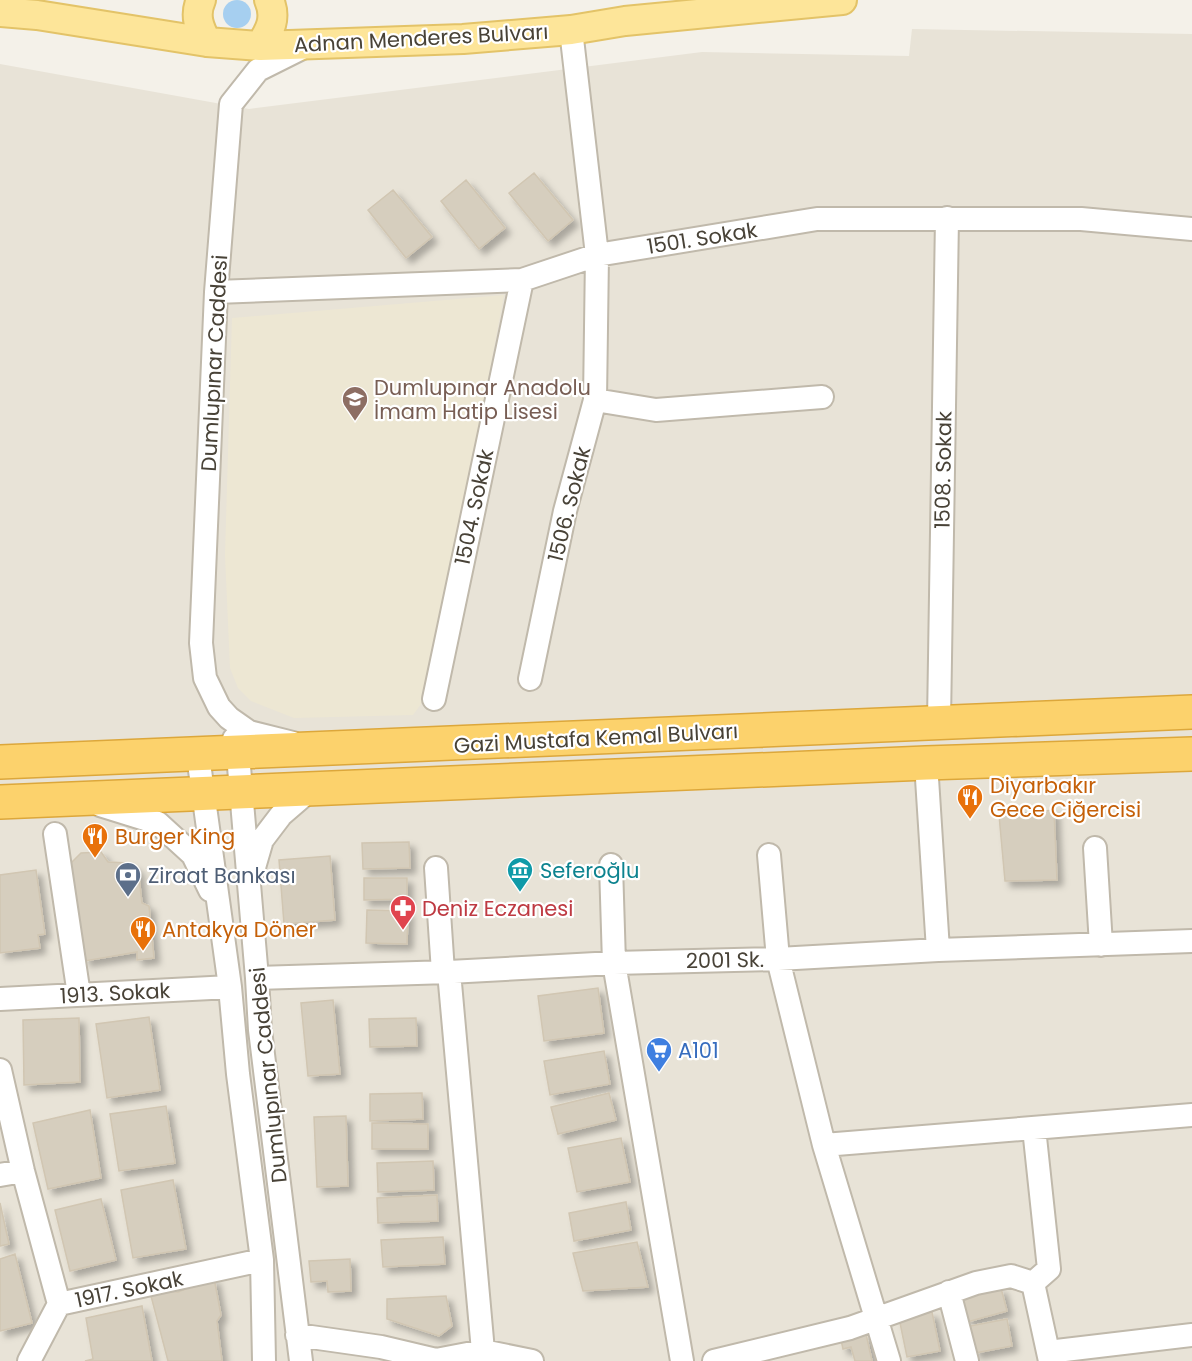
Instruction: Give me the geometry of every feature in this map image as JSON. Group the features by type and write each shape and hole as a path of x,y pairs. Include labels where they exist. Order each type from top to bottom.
{"highway":[{"name":"Gazi Mustafa Kemal Bulvarı","path":"0,762 238,755 939,721 1192,712"},
{"name":"Gazi Mustafa Kemal Bulvarı","path":"0,802 1192,754"}],"main road":[{"path":"201,0 197,18 200,30 207,42"},
{"path":"260,46 270,32 273,20 273,8 269,0"},
{"name":"Adnan Menderes Bulvarı","path":"0,12 37,15 207,42 260,46 463,39 572,30 626,21 842,0"}],"street":[{"name":"1506. Sokak","path":"530,680 565,511 595,400 597,255 572,30"},
{"name":"Dumlupınar Caddesi","path":"311,44 258,70 231,104 216,291 201,643 205,678 219,706 230,718 249,732 326,751"},
{"name":"1508. Sokak","path":"939,721 947,218"},
{"name":"1501. Sokak","path":"216,291 522,280 597,255 817,219 1081,219 1192,229"},
{"name":"1504. Sokak","path":"434,699 522,280"},
{"path":"595,400 656,410 822,397"},
{"name":"Dumlupınar Caddesi","path":"230,718 238,755 260,1030 300,1361"},
{"name":"Dumlupınar Caddesi","path":"198,756 230,987 238,1074 262,1260 264,1361"},
{"path":"926,764 938,950"},
{"path":"249,884 262,840 281,815 310,790"},
{"path":"79,798 158,823 193,855 218,907"},
{"path":"55,834 79,995"},
{"path":"1095,848 1101,945"},
{"path":"769,855 778,959 824,1144 889,1361"},
{"path":"611,865 614,963 682,1361"},
{"path":"436,868 483,1351"},
{"name":"2001 Sk.","path":"257,978 1192,941"},
{"name":"1913. Sokak","path":"0,999 230,987"},
{"path":"0,1070 23,1172 59,1304"},
{"path":"824,1144 1192,1115"},
{"path":"1033,1283 1049,1269 1034,1128"},
{"path":"0,1175 23,1172"},
{"name":"1917. Sokak","path":"29,1361 59,1304 262,1260"},
{"path":"714,1361 752,1357 850,1328 976,1283 1011,1276 1033,1283"},
{"path":"1033,1283 1049,1356 1192,1335"},
{"path":"949,1292 967,1361"},
{"path":"297,1335 381,1347 436,1360 483,1351 532,1361"}],"shaded area":[{"path":"912,29 1192,34 1192,1361 0,1361 0,64 249,109 702,52 909,56"},
{"name":"Dumlupınar Anadolu İmam Hatip Lisesi","path":"504,295 429,693 413,715 294,718 251,701 238,688 230,668 225,555 232,318"}],"water":[{"path":"237,0 247,4 251,14 247,24 237,28 227,24 223,14 227,4"}],"building":[{"path":"534,173 573,220 548,241 509,193"},
{"path":"466,180 505,228 479,249 441,201"},
{"path":"393,190 432,237 406,258 368,210"},
{"path":"1054,810 1057,880 1005,881 999,815"},
{"path":"409,842 410,868 363,869 362,843"},
{"path":"101,852 108,862 128,863 138,869 142,903 149,906 154,958 137,960 137,952 85,961 71,863 81,853"},
{"path":"330,856 335,920 284,924 279,860"},
{"path":"36,870 45,934 38,935 40,948 0,953 0,875"},
{"path":"364,878 407,878 407,899 364,900"},
{"path":"367,910 408,911 407,944 366,943"},
{"path":"598,988 604,1033 544,1041 538,996"},
{"path":"333,1000 340,1074 308,1076 301,1003"},
{"path":"149,1017 160,1090 107,1098 96,1024"},
{"path":"79,1018 80,1082 24,1085 23,1020"},
{"path":"416,1018 417,1046 370,1047 369,1019"},
{"path":"604,1051 610,1084 550,1095 544,1061"},
{"path":"422,1093 423,1119 370,1121 370,1094"},
{"path":"609,1093 616,1120 558,1134 551,1107"},
{"path":"166,1106 175,1163 119,1171 110,1114"},
{"path":"90,1110 101,1178 48,1189 33,1123"},
{"path":"346,1116 348,1186 317,1187 314,1117"},
{"path":"372,1123 428,1124 428,1149 372,1149"},
{"path":"621,1138 630,1182 577,1192 568,1148"},
{"path":"433,1161 434,1190 378,1192 377,1163"},
{"path":"173,1180 186,1249 133,1258 121,1190"},
{"path":"437,1195 438,1221 378,1223 377,1198"},
{"path":"101,1199 116,1260 70,1271 55,1210"},
{"path":"626,1202 631,1230 574,1241 569,1213"},
{"path":"0,1203 9,1244 0,1246"},
{"path":"443,1237 445,1264 383,1267 381,1240"},
{"path":"637,1242 648,1287 583,1291 573,1253"},
{"path":"15,1254 32,1323 0,1331 0,1259"},
{"path":"350,1259 351,1291 328,1292 327,1281 311,1282 309,1261"},
{"path":"214,1278 221,1315 217,1321 222,1361 168,1361 151,1296 166,1291 178,1292"},
{"path":"1001,1288 1007,1311 967,1322 961,1298"},
{"path":"446,1296 452,1326 439,1336 387,1319 387,1299"},
{"path":"142,1306 152,1361 85,1361 93,1359 86,1318"},
{"path":"932,1312 940,1351 907,1357 899,1318"},
{"path":"1007,1319 1012,1346 975,1353 970,1326"},
{"path":"866,1334 872,1361 855,1361 851,1347 843,1349 841,1340"}],"place":[{"name":"Dumlupınar Anadolu İmam Hatip Lisesi","path":"355,422"},
{"name":"Diyarbakır Gece Ciğercisi","path":"970,820"},
{"name":"Burger King","path":"95,859"},
{"name":"Seferoğlu","path":"520,893"},
{"name":"Ziraat Bankası","path":"128,898"},
{"name":"Deniz Eczanesi","path":"403,931"},
{"name":"Antakya Döner","path":"143,952"},
{"name":"A101","path":"659,1073"}]}
